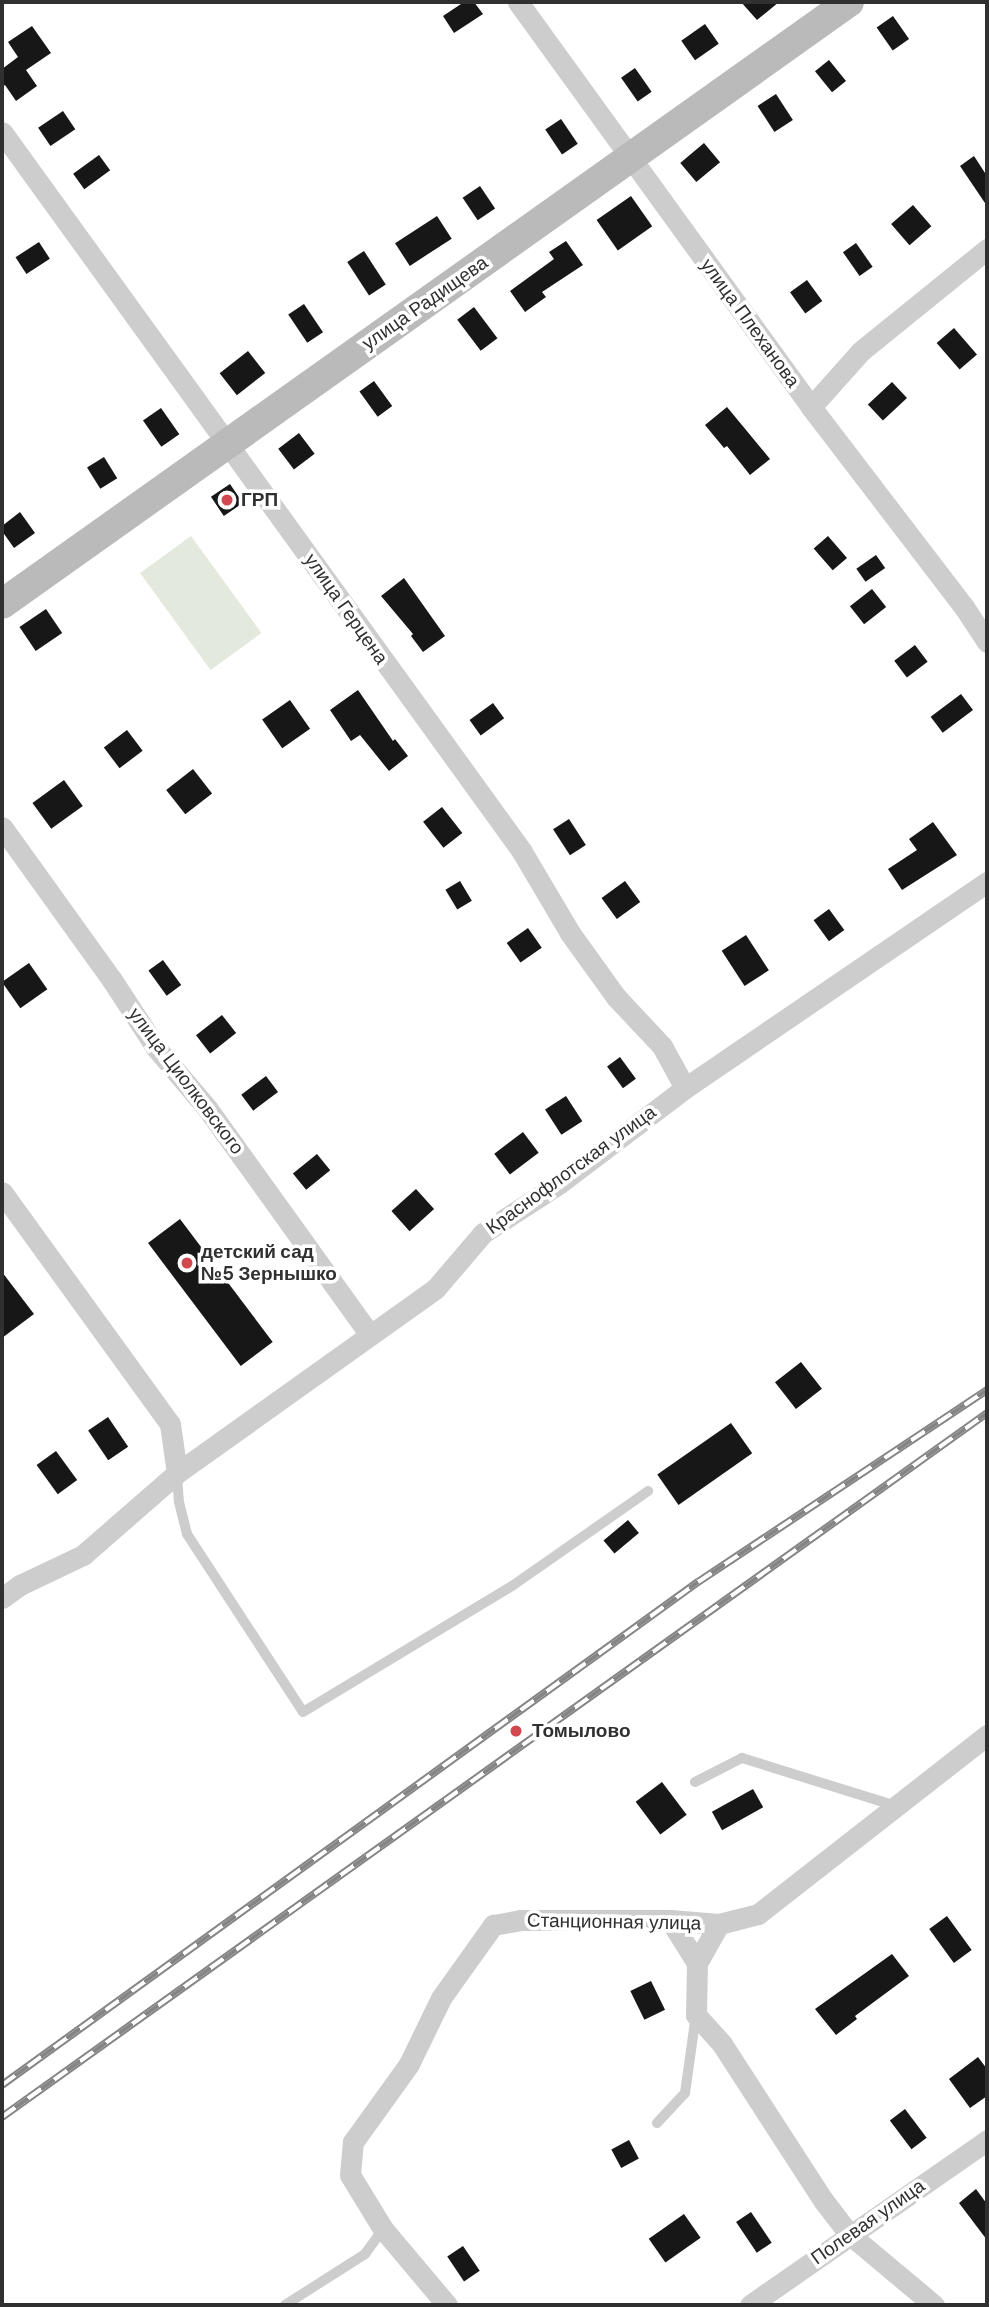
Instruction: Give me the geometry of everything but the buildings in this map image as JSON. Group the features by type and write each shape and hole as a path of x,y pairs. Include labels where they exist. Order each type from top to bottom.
{"street":[{"name":"улица Плеханова","path":"518,2 811,407 964,607 987,642"},
{"name":"улица Радищева","path":"2,604 849,2"},
{"name":"улица Герцена","path":"2,132 521,850 570,933 616,997 662,1046 685,1088"},
{"path":"811,407 861,351 987,249"},
{"name":"улица Циолковского","path":"2,827 158,1049 207,1108 370,1335"},
{"name":"Краснофлотская улица","path":"2,1598 20,1585 83,1555 177,1473 436,1289 483,1233 560,1183 685,1088 987,882"},
{"path":"2,1192 170,1424 177,1473"},
{"name":"Станционная улица","path":"383,2229 350,2175 353,2142 409,2064 442,1998 493,1925 521,1920 670,1920 719,1924 758,1913 987,1735"},
{"path":"670,1920 697,1964"},
{"path":"719,1924 697,1964 696,2015 722,2044 823,2200 849,2234 934,2305"},
{"name":"Полевая улица","path":"750,2305 987,2140"},
{"path":"383,2229 447,2305"}],"lane":[{"path":"177,1473 179,1502 187,1534 303,1712 512,1586 648,1491"},
{"path":"695,1782 742,1758 896,1807"},
{"path":"656,2123 685,2093 696,2015"},
{"path":"285,2305 365,2254 383,2229"}],"shaded area":[{"path":"191,536 262,633 211,670 140,573"}],"railway":[{"path":"2,2085 698,1582 987,1390"},
{"path":"2,2117 987,1413"}],"place":[{"name":"ГРП","path":"227,500"},
{"name":"детский сад №5 Зернышко","path":"187,1263"},
{"name":"Томылово","path":"516,1731"}]}
